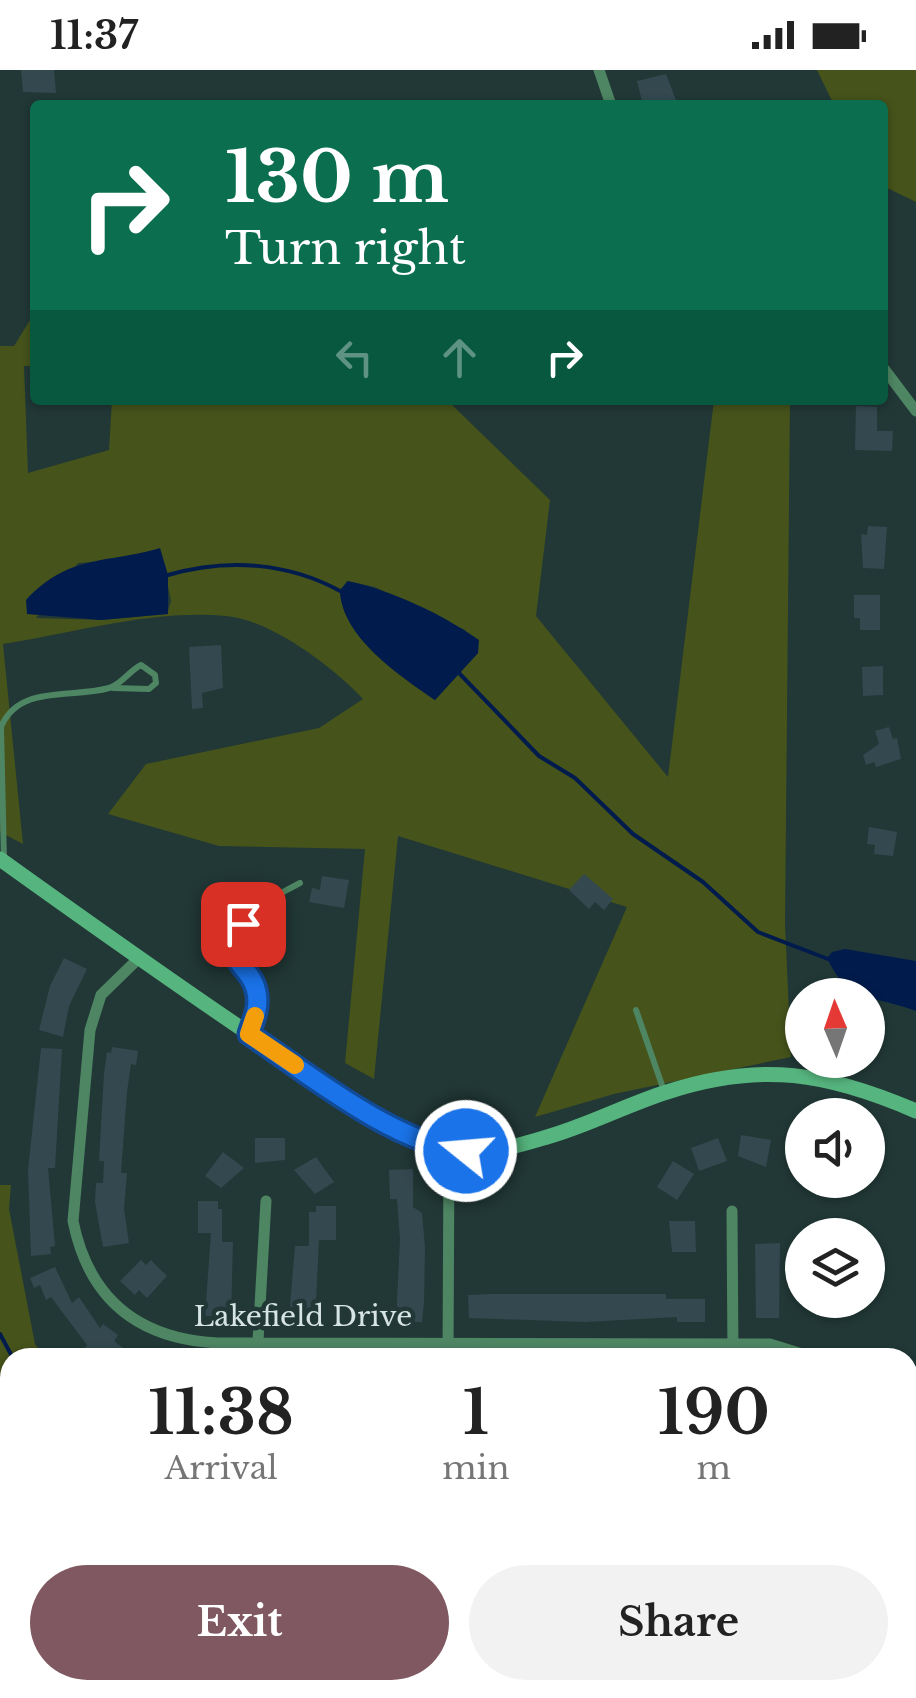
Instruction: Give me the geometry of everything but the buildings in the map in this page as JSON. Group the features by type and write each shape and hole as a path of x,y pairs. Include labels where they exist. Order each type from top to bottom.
{"main road":[{"path":"2,861 138,959 363,1111 449,1150 506,1150 581,1127 664,1092 712,1078 783,1072 858,1086 916,1111"}],"street":[{"path":"599,70 609,100"},
{"path":"888,374 916,411"},
{"name":"Lakefield Drive","path":"138,959 100,996 90,1030 73,1221 79,1250 96,1282 120,1310 158,1334 185,1342 733,1343 783,1348"},
{"path":"448,1348 449,1150"},
{"path":"258,1348 266,1201"},
{"path":"732,1211 733,1348"}],"lane":[{"path":"2,861 1,726 7,713 32,698 113,688 149,688 156,683 155,675 141,666 113,688"},
{"path":"249,1034 258,1012 257,991 234,955 234,939 260,907 300,883"},
{"path":"636,1010 664,1092"}],"green space":[{"path":"817,70 916,70 916,202 888,188 888,100 832,100"},
{"path":"30,320 30,366 24,366 28,473 109,450 112,405 452,405 550,500 536,616 668,777 713,405 790,405 785,1058 614,1094 535,1117 627,907 398,836 374,1079 345,1063 365,849 219,846 108,814 146,764 319,728 363,699 300,647 244,619 171,616 3,644 23,844 0,832 0,346 14,346","holes":["160,549 171,601 167,614 102,620 36,618 78,563 116,561","347,581 375,587 465,630 478,653 435,700 390,667 362,639 343,608 340,591"]},
{"path":"0,1185 11,1185 9,1209 38,1348 0,1348"}],"water":[{"path":"160,548 168,575 168,614 101,620 27,614 26,600 57,575 89,563"},
{"path":"348,581 399,597 448,621 479,640 478,653 435,700 375,654 350,624 340,590"},
{"path":"845,949 916,961 916,1011 885,1001 885,978 840,978 827,958 832,952"}],"waterway":[{"path":"168,575 212,566 257,566 300,574 342,592"},
{"path":"457,671 539,756 575,778 633,834 703,882 758,932 828,959"},
{"path":"0,1334 8,1348"}],"slow traffic":[{"path":"255,1016 249,1034 295,1065"}],"route":[{"path":"243,924 234,939 234,955 257,991 258,1012 249,1034 363,1111 449,1150 466,1151"}]}
